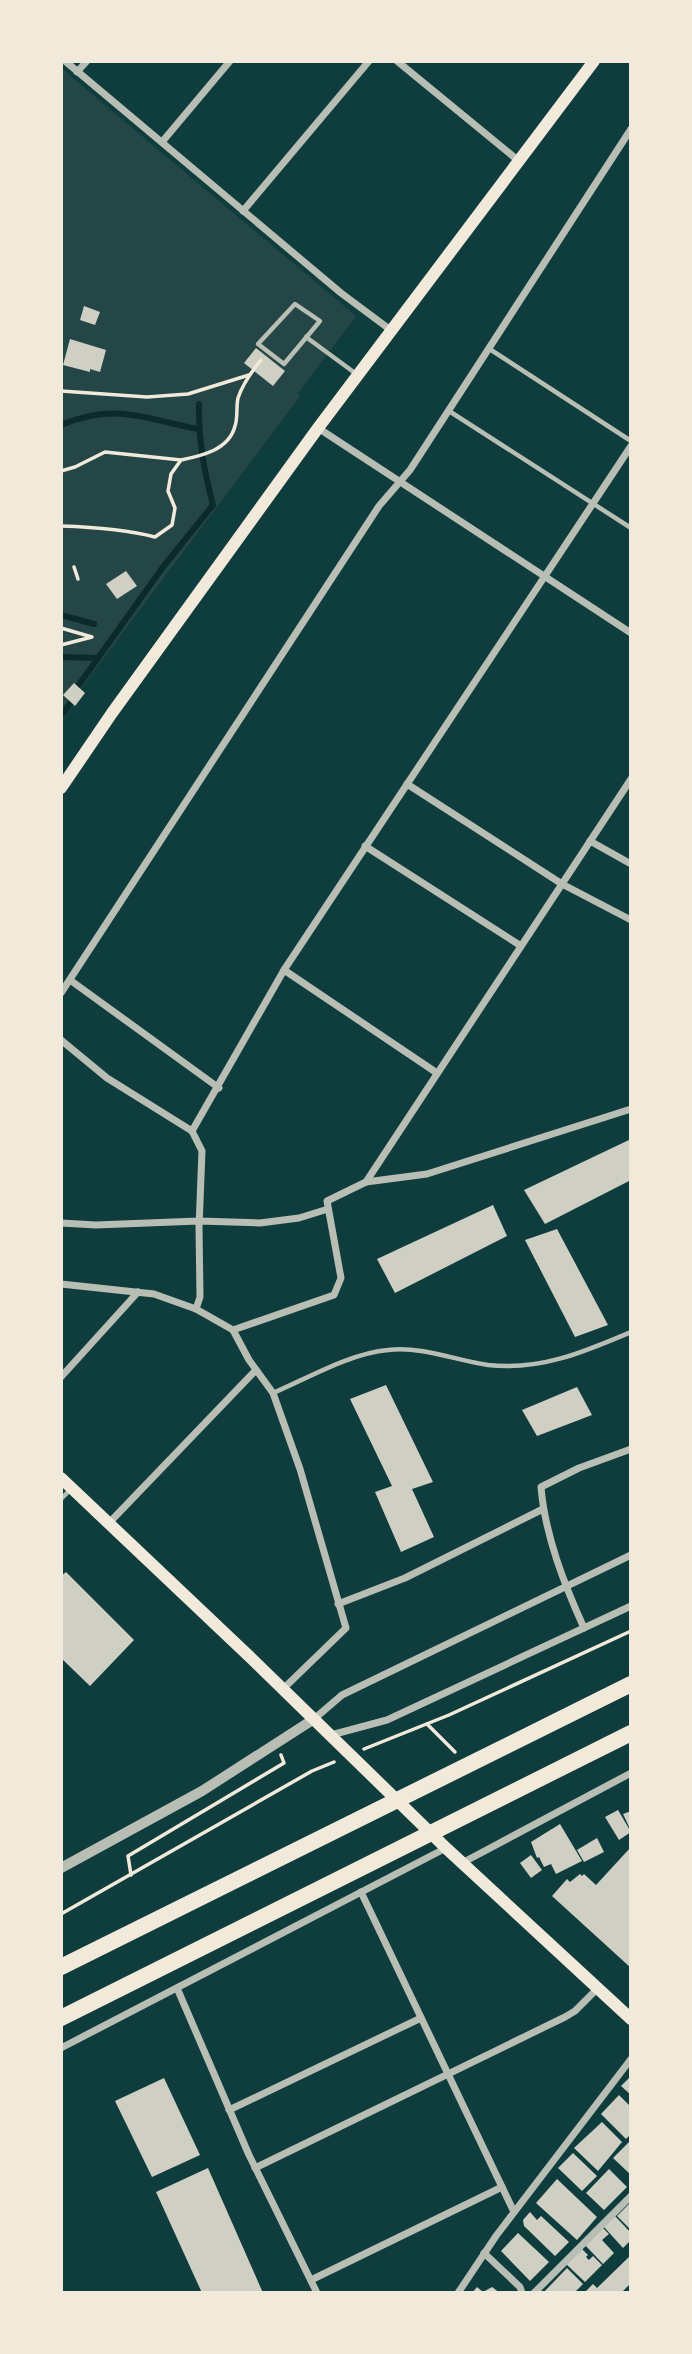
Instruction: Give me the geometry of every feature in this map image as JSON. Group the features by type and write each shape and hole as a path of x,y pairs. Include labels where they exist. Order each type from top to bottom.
{"highway":[{"path":"61,1967 631,1684"},
{"path":"61,2018 631,1733"}],"main road":[{"path":"61,788 318,428 594,61"},
{"path":"61,1478 284,1689 446,1848 631,2019"}],"street":[{"path":"65,61 341,292 392,331"},
{"path":"77,72 87,61"},
{"path":"162,142 230,61"},
{"path":"243,211 369,61"},
{"path":"397,61 520,162"},
{"path":"61,993 379,506 410,470 631,128"},
{"path":"318,428 631,633"},
{"path":"192,1131 284,971 631,444"},
{"path":"366,1182 631,779"},
{"path":"407,785 562,884 631,920"},
{"path":"590,841 631,864"},
{"path":"365,846 521,946"},
{"path":"284,971 438,1073"},
{"path":"70,980 219,1087"},
{"path":"61,1040 107,1078 192,1131 202,1151 200,1297 196,1309"},
{"path":"233,1330 334,1295 341,1278 327,1201 366,1182 427,1174 631,1110"},
{"path":"61,1223 199,1220 260,1223 299,1218 328,1209"},
{"path":"61,1284 153,1294 196,1309 233,1330 256,1370 274,1393 300,1469 345,1628 284,1689"},
{"path":"61,1377 138,1292"},
{"path":"109,1523 256,1370"},
{"path":"584,1628 565,1587 543,1509 541,1487 579,1468 631,1449"},
{"path":"338,1604 405,1578 543,1509"},
{"path":"61,1868 202,1791 314,1718 341,1695 631,1555"},
{"path":"331,1735 387,1720 631,1606"},
{"path":"462,1863 631,1773"},
{"path":"61,2048 446,1848"},
{"path":"361,1892 514,2212"},
{"path":"177,1988 229,2110 317,2293"},
{"path":"256,2168 570,2015 598,1988"},
{"path":"229,2110 421,2018"},
{"path":"458,2293 514,2212 631,2059"},
{"path":"311,2280 502,2187"},
{"path":"534,2293 631,2196"},
{"path":"484,2253 523,2293"}],"lane":[{"path":"295,304 320,321 284,364 268,351 258,344 295,304"},
{"path":"306,338 358,376"},
{"path":"488,348 631,444"},
{"path":"449,410 631,528"},
{"path":"274,1393 364,1354 386,1350 410,1348 487,1365 542,1365 585,1352 631,1332"},
{"path":"61,1499 72,1488"}],"path":[{"path":"61,471 106,453 181,460 217,449 235,427 238,398 248,375 268,351"},
{"path":"61,391 147,397 188,394 248,375"},
{"path":"61,526 124,531 155,537 172,525 175,508 168,491 171,474 181,460"},
{"path":"74,567 78,579"},
{"path":"61,628 92,637 61,645"},
{"path":"363,1750 449,1715 631,1631"},
{"path":"131,1875 128,1856 284,1763 277,1743"},
{"path":"61,1914 312,1771 337,1760"}],"shaded area":[{"path":"61,68 356,316 298,393 300,396 70,703 70,709 61,723"}],"pier":[{"path":"631,1661 631,1746 467,1828 446,1804 61,1998 61,1968 427,1784 413,1768"}],"building":[{"path":"84,306 100,312 95,325 80,320"},
{"path":"70,339 106,350 100,372 63,365"},
{"path":"256,348 285,371 273,386 244,363"},
{"path":"126,571 137,586 117,599 106,584"},
{"path":"74,683 85,693 75,706 63,695"},
{"path":"631,1139 631,1180 545,1224 524,1190"},
{"path":"493,1205 507,1236 395,1293 377,1259"},
{"path":"557,1229 608,1325 575,1337 525,1240"},
{"path":"386,1385 433,1482 412,1489 434,1537 401,1552 375,1492 392,1486 350,1399"},
{"path":"577,1387 592,1415 537,1436 522,1410"},
{"path":"66,1572 134,1640 90,1686 61,1658 61,1576"},
{"path":"618,1810 631,1832 619,1840 605,1817"},
{"path":"631,1811 631,1831 623,1814"},
{"path":"560,1824 582,1861 556,1874 551,1864 544,1867 531,1842"},
{"path":"597,1838 604,1852 584,1862 577,1850"},
{"path":"631,1847 631,1968 552,1896 567,1879 570,1882 580,1874 584,1874 596,1885"},
{"path":"531,1855 542,1870 531,1878 520,1863"},
{"path":"631,2076 631,2095 621,2086"},
{"path":"164,2078 200,2155 152,2177 115,2101"},
{"path":"619,2095 631,2107 631,2134 626,2139 601,2114"},
{"path":"602,2122 622,2142 598,2171 574,2148"},
{"path":"631,2140 631,2175 613,2158"},
{"path":"573,2153 597,2176 582,2191 558,2168"},
{"path":"208,2168 263,2293 202,2293 156,2192"},
{"path":"609,2169 627,2187 604,2210 586,2193"},
{"path":"557,2179 597,2217 577,2240 536,2203"},
{"path":"631,2202 631,2230 617,2216"},
{"path":"530,2212 537,2220 541,2216 569,2242 555,2256 524,2226 523,2220"},
{"path":"615,2216 631,2233 631,2240 623,2248 604,2227"},
{"path":"603,2228 609,2234 602,2240 614,2253 603,2264 585,2245"},
{"path":"518,2233 549,2262 530,2281 501,2251"},
{"path":"582,2249 589,2260 593,2256 602,2265 585,2282 566,2264"},
{"path":"631,2255 631,2283 621,2293 584,2293 593,2284 597,2288"},
{"path":"567,2268 583,2284 574,2293 543,2293"},
{"path":"477,2287 483,2292 492,2287 500,2293 472,2293"}],"waterway":[{"path":"78,686 163,567 213,505 202,455 199,404"},
{"path":"61,425 80,418 114,414 146,417 198,429"},
{"path":"61,615 94,624"},
{"path":"61,657 98,658"},
{"path":"61,716 71,702"}]}
